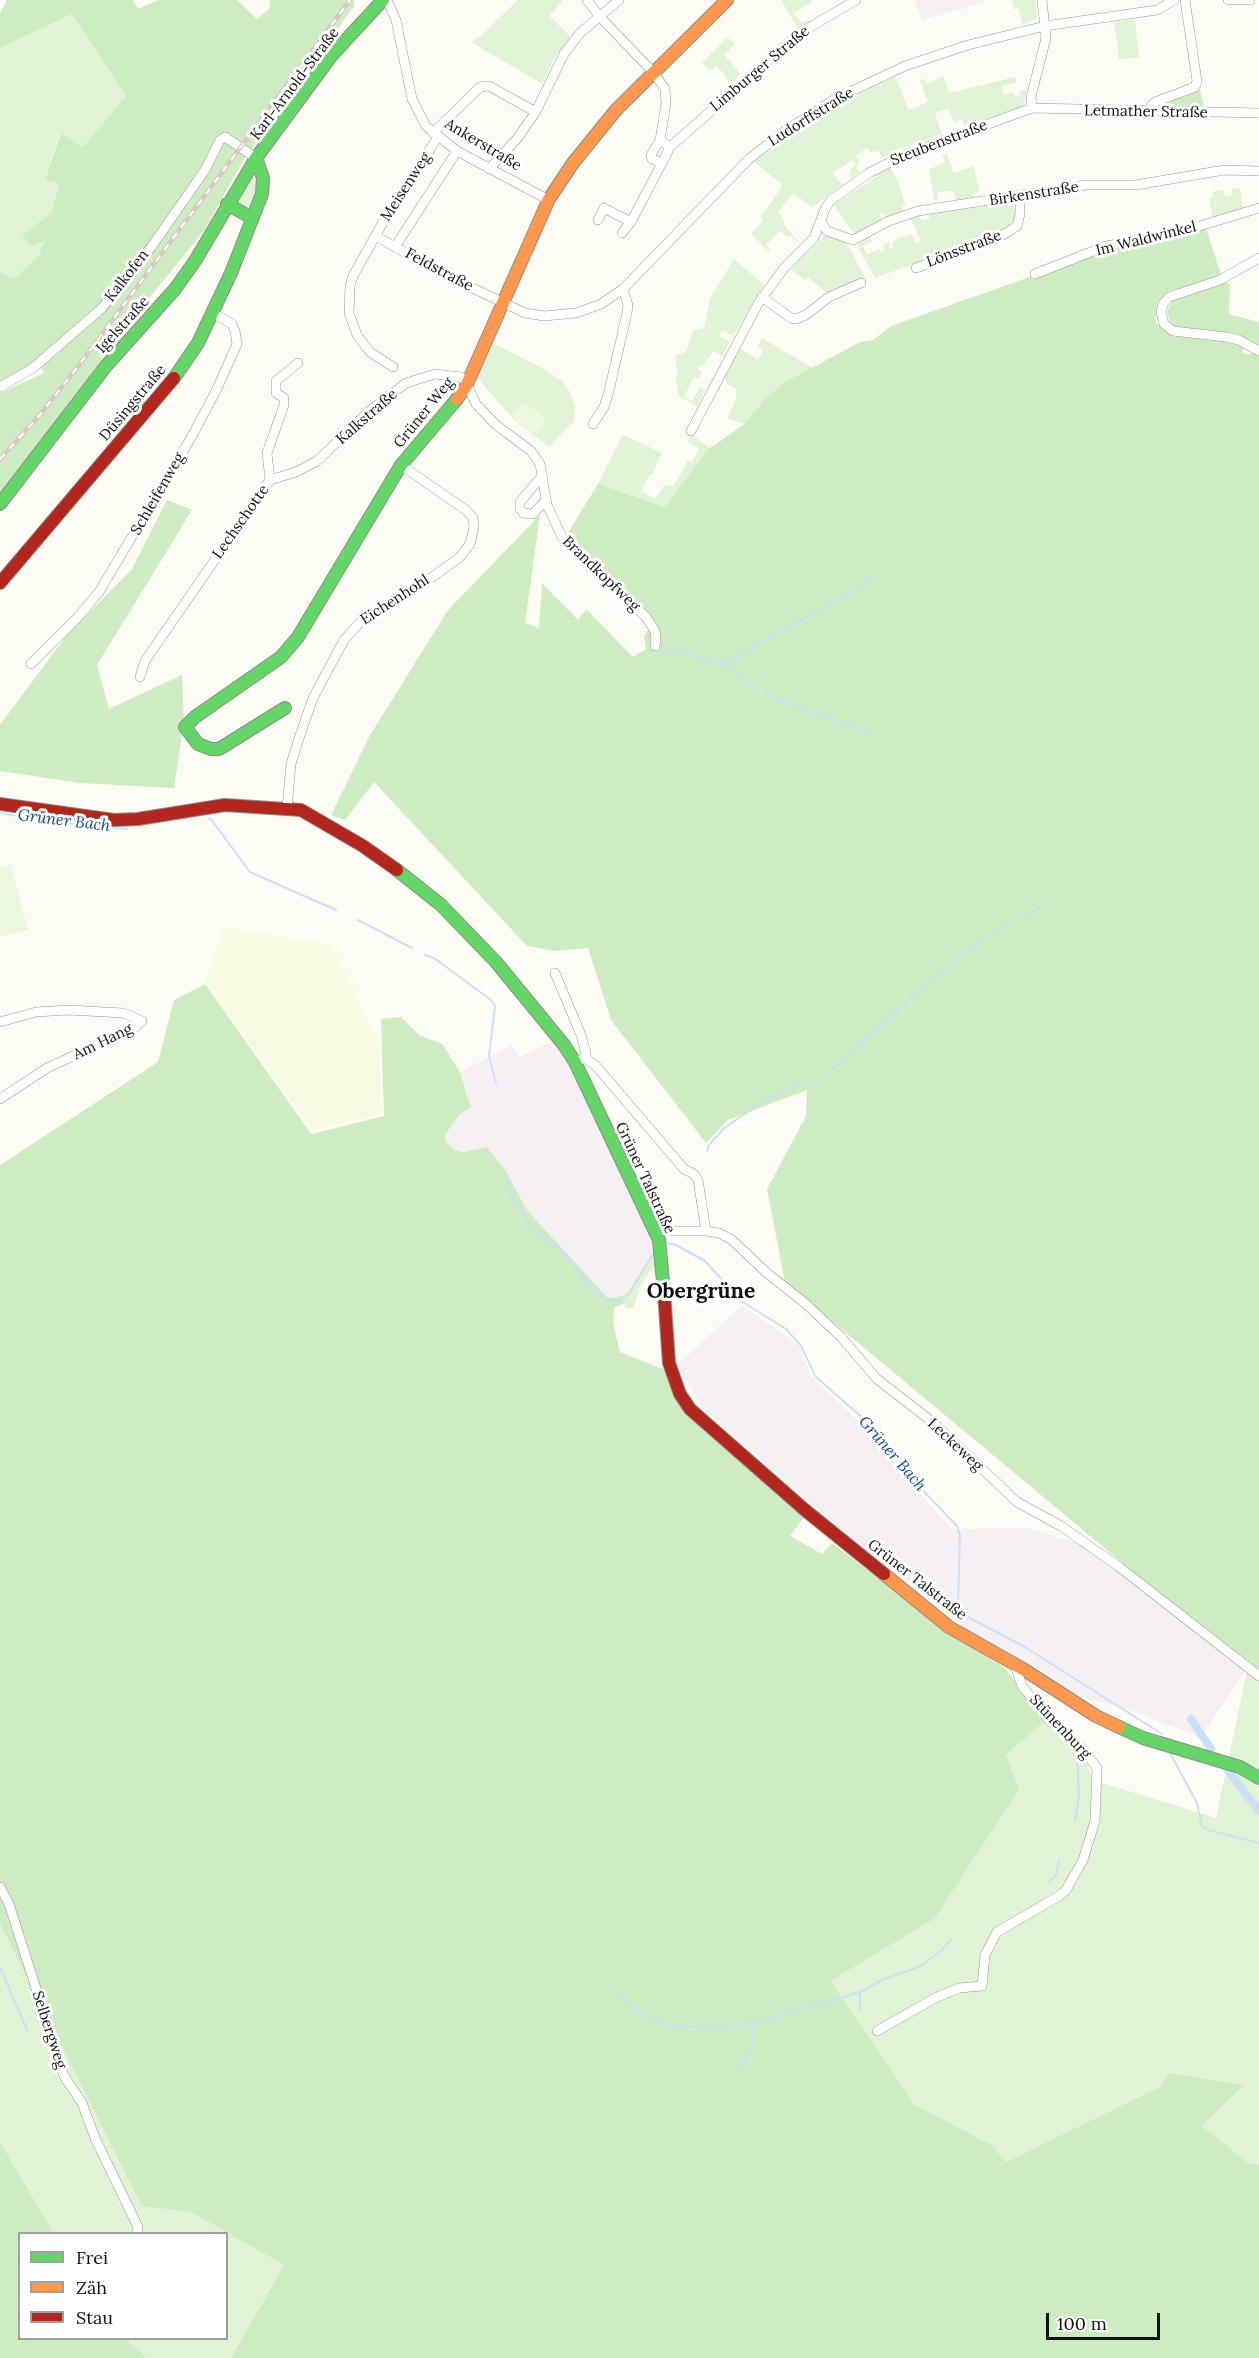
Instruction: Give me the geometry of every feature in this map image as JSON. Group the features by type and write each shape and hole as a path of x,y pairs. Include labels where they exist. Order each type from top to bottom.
{"main road":[{"name":"Karl-Arnold-Straße","path":"256,158 332,55 385,0"},
{"name":"Grüner Weg","path":"285,708 219,749 211,749 198,744 185,727 195,717 264,670 291,646 401,465 450,409 467,384 547,198 598,130 653,72 727,0"},
{"name":"Düsingstraße","path":"0,584 175,377 198,343 213,313 262,194 262,178 256,158"},
{"name":"Igelstraße","path":"0,504 106,366 175,289 195,261 256,158"},
{"path":"227,204 252,218"},
{"name":"Grüner Talstraße","path":"0,804 114,820 138,819 225,805 302,810 360,844 401,873 441,905 496,962 580,1060 659,1241 669,1363 675,1382 690,1409 872,1566 950,1627 1016,1665 1096,1716 1143,1738 1240,1767 1259,1778"}],"street":[{"name":"Ankerstraße","path":"385,0 396,21 414,106 426,126 457,151 547,198"},
{"path":"587,0 600,17 653,72 665,89 660,140 651,155 652,159 662,163"},
{"path":"489,169 516,140 536,112 564,54 580,33 619,0"},
{"name":"Limburger Straße","path":"670,147 800,33 856,0"},
{"path":"1032,108 1031,97 1046,38 1042,0"},
{"name":"Ludorffstraße","path":"502,303 535,316 576,313 601,304 623,289 736,171 780,134 853,90 905,66 968,45 1045,26 1157,10 1174,0"},
{"path":"1150,112 1155,102 1196,87 1185,0"},
{"path":"1228,0 1250,0"},
{"name":"Meisenweg","path":"393,367 378,358 363,344 353,327 348,296 353,276 387,215 436,135 480,87 489,86 536,112"},
{"name":"Letmather Straße","path":"1032,108 1259,113"},
{"name":"Steubenstraße","path":"691,431 762,297 785,267 814,238 831,200 887,162 1032,108"},
{"name":"Karl-Arnold-Straße","path":"225,137 256,158"},
{"name":"Kalkofen","path":"0,387 33,368 102,308 152,246 205,170 220,140 225,137"},
{"path":"622,233 631,222 670,147 660,140"},
{"path":"395,247 457,151"},
{"name":"Birkenstraße","path":"821,221 827,231 853,240 889,221 918,211 1099,184 1136,185 1224,170 1259,171"},
{"name":"Lönsstraße","path":"915,268 998,238 1017,226 1020,196"},
{"path":"598,220 604,208 631,222"},
{"name":"Im Waldwinkel","path":"1035,273 1106,246 1170,235 1259,208"},
{"name":"Feldstraße","path":"376,236 502,303"},
{"path":"1259,258 1220,280 1169,297 1163,304 1161,312 1164,324 1173,332 1226,337 1239,340 1259,351"},
{"path":"762,297 791,318 796,319 806,315 829,297 861,283"},
{"path":"593,424 604,407 609,391 627,314 628,305 623,289"},
{"name":"Schleifenweg","path":"31,664 99,592 147,514 212,400 237,344 235,331 231,324 213,313"},
{"name":"Lechschotte","path":"140,677 145,661 270,480 267,453 284,405 284,398 276,393 276,381 298,363"},
{"name":"Kalkstraße","path":"270,480 296,472 317,461 374,407 397,389 415,379 446,374 461,377 467,384"},
{"name":"Brandkopfweg","path":"467,384 476,404 495,424 531,451 540,464 551,517 562,537 646,617 655,631 655,646"},
{"name":"Eichenhohl","path":"286,808 291,764 298,741 314,698 344,640 363,619 420,586 460,557 470,544 474,527 473,518 467,511 401,465"},
{"path":"542,476 520,502 520,509 528,515 533,514 546,500"},
{"path":"555,973 581,1035 586,1053 580,1060 596,1066 684,1169 694,1174 698,1180 706,1231"},
{"name":"Am Hang","path":"0,1022 36,1012 69,1010 123,1013 142,1021 134,1028 47,1068 0,1099"},
{"name":"Leckeweg","path":"659,1241 706,1231 719,1233 732,1240 766,1273 806,1304 841,1337 877,1379 935,1424 1017,1502 1061,1526 1118,1566 1259,1676"},
{"name":"Stünenburg","path":"877,2031 935,1998 959,1988 982,1986 985,1955 997,1932 1059,1896 1066,1890 1083,1860 1095,1821 1097,1768 1083,1749 1050,1721 1022,1686 1016,1665"},
{"name":"Selbergweg","path":"0,1887 9,1904 64,2076 81,2103 95,2138 138,2227 137,2232"}],"shaded area":[{"path":"915,0 983,0 984,3 922,20"},
{"path":"558,1039 658,1244 630,1288 615,1298 608,1298 526,1209 490,1150 463,1152 454,1150 446,1142 445,1135 460,1114 468,1094 460,1072 512,1045 519,1057"},
{"path":"742,1305 799,1345 811,1376 883,1445 913,1486 952,1529 1028,1528 1093,1548 1248,1666 1201,1738 1142,1714 1072,1694 968,1631 898,1573 864,1549 703,1409 677,1365"}],"green space":[{"path":"7,0 133,0 138,9 158,0 237,0 257,19 269,9 270,0 354,0 354,6 243,161 204,231 140,309 0,494 0,393 44,373 37,362 0,381 0,272 14,279 39,255 44,241 31,246 22,236 52,212 59,184 45,179 61,133 83,147 126,96 72,14 0,48 0,13"},
{"path":"518,0 563,0 549,16 571,37 554,58 542,84 471,42"},
{"path":"781,0 812,0 795,12 795,15 801,22 810,20 812,22 799,30"},
{"path":"1012,0 1036,0 1037,18 1023,25 1018,8 1014,9"},
{"path":"72,14 126,96 83,147 60,133 45,178 59,184 52,212 31,246 44,240 39,255 14,279 0,272 0,48"},
{"path":"1135,19 1139,58 1119,59 1114,22"},
{"path":"727,37 735,44 724,55 741,74 730,85 716,65 710,71 702,63"},
{"path":"943,76 949,93 1015,77 1017,82 1002,86 1004,95 1013,93 1015,97 1020,95 1019,91 1027,89 1023,107 964,126 962,119 954,123 948,109 937,112 935,115 942,134 904,147 882,158 878,150 871,153 867,148 856,155 859,163 856,165 852,160 833,173 842,185 812,207 793,193 778,212 785,226 800,244 790,235 788,237 780,231 766,245 770,249 768,251 751,234 763,221 760,218 783,185 754,162 804,125 868,89 895,77 909,110 928,102 920,80 924,79 927,84"},
{"path":"1200,89 1204,107 1159,106"},
{"path":"947,154 954,173 974,166 979,191 973,194 974,200 956,203 954,191 947,191 937,192 938,200 934,200 929,170 945,162 942,155"},
{"path":"856,165 860,172 851,178 850,169"},
{"path":"890,167 906,205 902,206 903,212 885,219 883,213 880,214 882,220 855,235 834,205"},
{"path":"252,177 257,180 256,194 251,207 244,208 236,201"},
{"path":"1240,188 1243,212 1213,220 1209,198 1213,197 1212,192 1224,190 1225,197 1232,196 1232,189"},
{"path":"1006,203 1015,208 1015,220 1001,232 875,278 857,245 870,236 872,242 863,245 866,255 880,249 881,252 885,251 883,245 889,242 890,249 893,249 892,243 895,240 911,234 916,243 921,240 910,218 920,216 922,220 929,219 929,214"},
{"path":"1206,229 1221,274 1210,280 1168,291 1157,304 1155,319 1157,324 1172,336 1233,342 1244,348 1242,352 1248,355 1252,352 1259,356 1259,1671 1173,1605 785,1282 767,1189 806,1116 807,1090 728,1120 706,1143 611,1020 588,948 555,951 527,946 374,782 345,820 331,815 369,737 448,610 540,515 525,623 539,628 542,583 578,620 586,609 633,657 646,649 644,636 654,621 566,536 598,484 665,507 709,448 744,424 766,398 784,383 860,342 873,340 891,326 1109,249"},
{"path":"827,234 846,242 865,277 829,295 808,277 805,280 791,269"},
{"path":"734,259 764,285 733,336 722,331 719,336 730,342 722,356 713,351 703,366 700,365 697,370 702,372 698,379 694,377 684,397 692,401 700,387 705,390 697,407 679,396 675,377 678,376 675,355 686,352 693,330 704,328 710,299"},
{"path":"1226,281 1230,285 1229,314 1259,322 1259,346 1235,336 1199,329 1177,328 1170,322 1167,312 1172,301"},
{"path":"762,338 814,369 784,383 766,398 744,424 727,418 736,400 736,389 727,384 725,376 740,348 758,360 763,350 757,347"},
{"path":"491,342 544,369 562,381 570,392 575,406 574,421 549,447 514,420 481,382 478,373"},
{"path":"527,404 544,417 545,423 538,433 531,433 514,420 513,414 520,405"},
{"path":"692,434 709,448 665,507 598,484 623,435 662,453 652,475 650,474 641,491 656,499 664,485 673,487 688,460 692,462 699,449 687,442"},
{"path":"167,500 192,510 97,665 109,709 182,675 184,720 174,788 80,783 0,771 0,725 66,636 132,569"},
{"path":"11,864 28,930 0,937 0,867"},
{"path":"223,927 332,945 379,1042 381,1114 313,1130 205,984"},
{"path":"205,984 311,1134 384,1116 381,1019 401,1017 419,1035 442,1044 460,1072 471,1107 460,1114 445,1135 446,1142 454,1150 463,1152 487,1147 506,1171 526,1209 608,1298 622,1295 625,1303 614,1308 613,1323 620,1352 670,1372 678,1394 807,1513 790,1536 822,1554 832,1543 951,1634 1005,1668 1045,1721 1006,1755 1019,1790 934,1919 831,1981 915,2105 990,2144 1006,2162 1160,2087 1169,2073 1244,2085 1202,2126 1248,2163 1259,2165 1259,2358 231,2358 284,2265 191,2212 142,2206 0,1924 0,1165 158,1062 174,1000"},
{"path":"658,1244 661,1261 656,1264 641,1284 634,1307 626,1309 622,1295 630,1288"},
{"path":"1248,1666 1259,1674 1259,2170 1249,2170 1202,2126 1243,2085 1170,2073 1160,2087 1006,2163 990,2144 915,2105 831,1981 934,1919 1006,1755 1045,1721 1086,1761 1093,1780 1216,1818"},
{"path":"0,1924 142,2205 191,2212 226,2232 53,2232 0,2142"},
{"path":"0,2142 53,2232 18,2232 18,2340 127,2340 146,2358 0,2358"},
{"path":"228,2233 284,2265 231,2358 146,2358 127,2340 228,2340"}],"waterway":[{"path":"664,648 720,664 746,652 831,604 865,583 871,574"},
{"path":"720,664 745,678 757,688"},
{"path":"765,693 788,704 873,733"},
{"name":"Grüner Bach","path":"0,813 52,822 127,829"},
{"name":"Grüner Bach","path":"209,819 250,872 336,910"},
{"path":"1020,919 1045,904"},
{"name":"Grüner Bach","path":"358,920 412,948"},
{"path":"827,1074 926,984 976,944 1010,923"},
{"name":"Grüner Bach","path":"425,955 434,958 491,1000 495,1006 489,1056 496,1083"},
{"path":"707,1151 709,1145 724,1128 773,1095 804,1083"},
{"name":"Grüner Bach","path":"508,1180 508,1188 518,1207 541,1238 559,1247 597,1294 608,1301 618,1301 629,1294 656,1249"},
{"name":"Grüner Bach","path":"664,1245 667,1243 676,1245 705,1261 741,1301 786,1329 801,1346 816,1377 864,1419 910,1477 957,1526 960,1535 958,1603 964,1615 1025,1647 1162,1734"},
{"path":"1253,1664 1259,1669"},
{"path":"1191,1719 1211,1749"},
{"name":"Grüner Bach","path":"1169,1751 1197,1803 1202,1826 1208,1830 1259,1843"},
{"path":"1075,1821 1079,1796 1077,1753"},
{"path":"1226,1768 1259,1811"},
{"path":"1049,1882 1056,1875 1059,1861"},
{"path":"620,1996 647,2018 675,2026 711,2028 762,2021 860,1992 884,1979 919,1967 940,1952 951,1940"},
{"path":"0,1967 28,2032"},
{"path":"860,1992 860,2010"},
{"path":"739,2069 752,2049 753,2022"}],"railway":[{"path":"0,459 39,416 76,369 350,0"}],"traffic: fast":[{"path":"0,504 106,366 175,289 195,261 256,158 332,55 383,0"},
{"path":"174,378 198,343 231,273 262,194 263,178 256,158"},
{"path":"227,204 252,218"},
{"path":"285,708 219,749 211,749 198,744 185,727 195,717 281,657 298,637 401,465 457,399"},
{"path":"397,870 441,905 496,962 564,1045 575,1062 659,1240 664,1292"},
{"path":"1119,1727 1143,1738 1240,1767 1259,1778"}],"traffic: slow":[{"path":"457,399 467,384 549,199 573,163 616,110 727,0"},
{"path":"884,1574 949,1627 1023,1669 1096,1716 1119,1727"}],"traffic: jam":[{"path":"0,583 174,378"},
{"path":"0,804 114,820 138,819 225,805 301,810 363,846 397,870"},
{"path":"664,1292 669,1363 680,1394 690,1409 805,1510 884,1574"}],"district":[{"name":"Obergrüne","path":"701,1292"}]}
